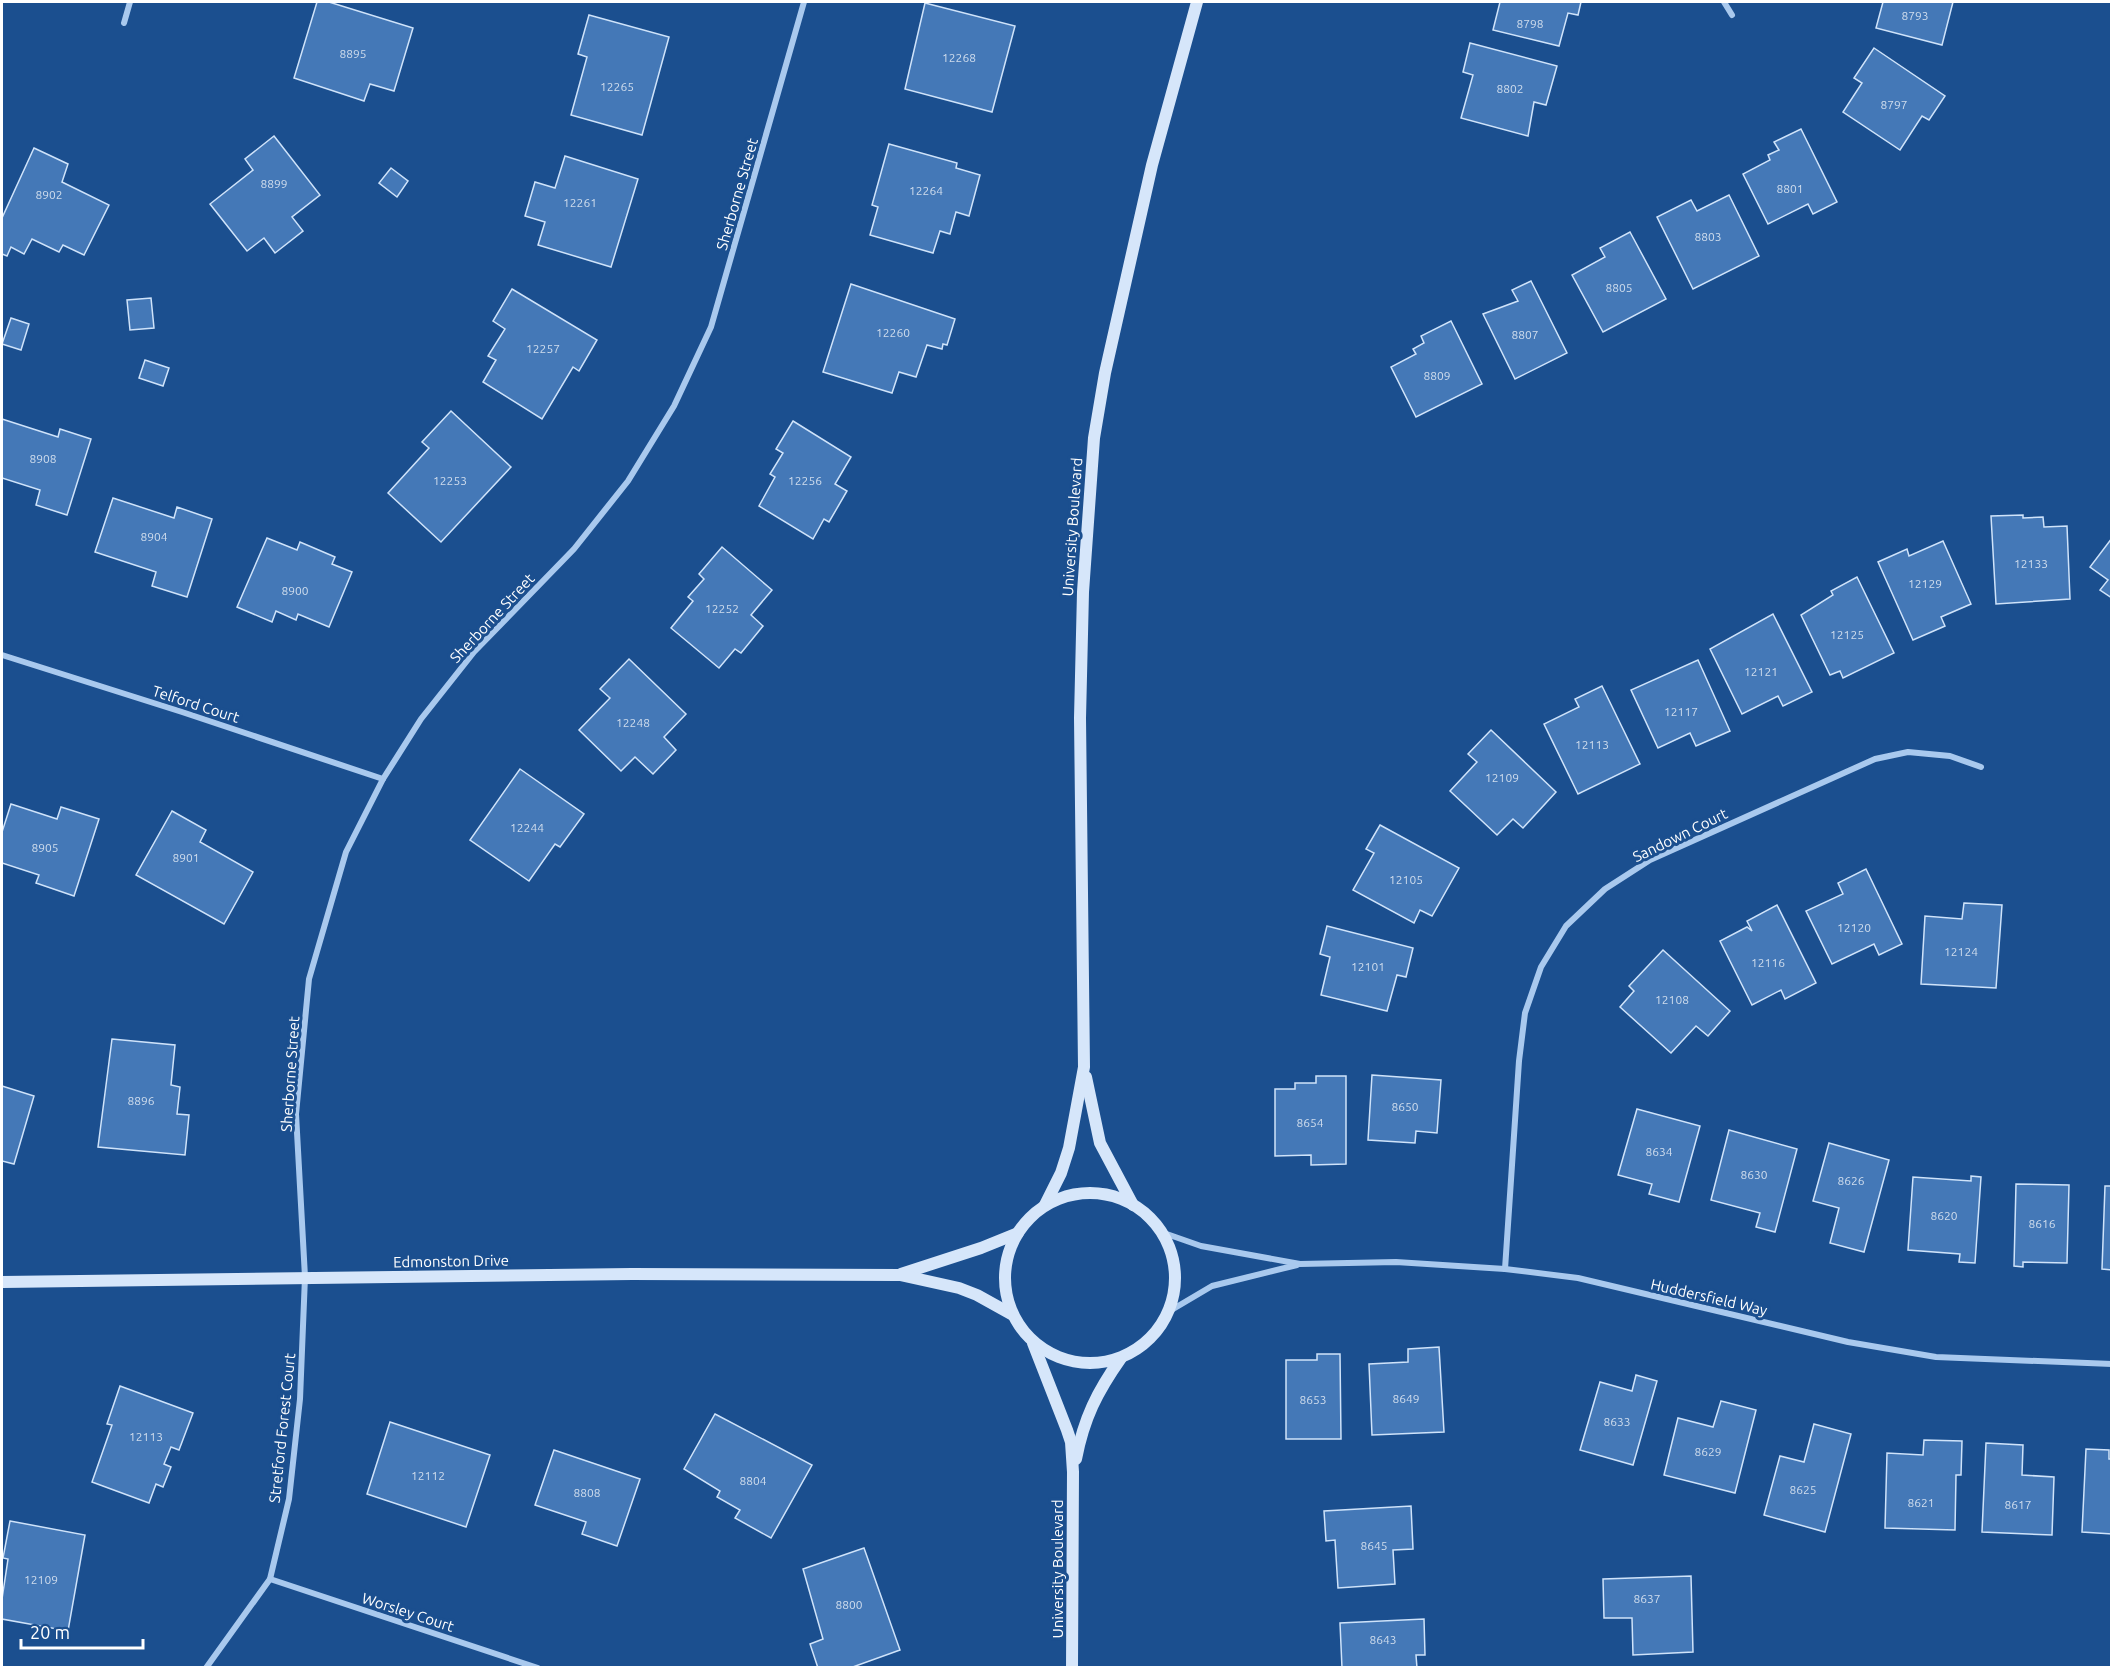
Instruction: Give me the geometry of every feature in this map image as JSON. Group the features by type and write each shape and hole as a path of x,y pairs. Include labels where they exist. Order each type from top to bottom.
{"street":[{"path":"124,23 130,2"},
{"name":"Sherborne Street","path":"305,1278 296,1114 309,980 346,852 383,779 421,719 474,652 574,549 628,481 674,406 711,327 804,2"},
{"name":"University Boulevard","path":"1045,1205 1061,1173 1069,1148 1084,1067 1080,718 1083,592 1094,438 1105,373 1152,165 1197,2"},
{"path":"1724,2 1732,15"},
{"name":"Telford Court","path":"2,655 383,779"},
{"name":"Sandown Court","path":"1505,1269 1519,1061 1525,1013 1541,967 1566,926 1605,889 1650,860 1875,759 1908,752 1950,756 1982,767"},
{"name":"University Boulevard","path":"1084,1067 1100,1143 1133,1205"},
{"path":"1095,1193 1121,1199 1133,1205 1161,1232 1172,1257 1174,1272 1172,1299 1168,1312 1153,1335 1138,1348 1121,1358 1095,1363 1068,1361 1033,1342 1024,1333 1013,1315 1006,1297 1007,1257 1018,1233 1045,1205 1070,1195 1095,1193"},
{"name":"Huddersfield Way","path":"1161,1232 1201,1246 1300,1264 1396,1262 1505,1269 1578,1278 1848,1342 1936,1357 2112,1364"},
{"name":"Edmonston Drive","path":"900,1275 1018,1233"},
{"name":"Huddersfield Way","path":"1168,1312 1212,1286 1300,1264"},
{"name":"Edmonston Drive","path":"2,1282 15,1284 632,1274 900,1275 959,1288 1013,1315"},
{"name":"Stretford Forest Court","path":"207,1668 270,1579 289,1499 300,1399 305,1278"},
{"name":"University Boulevard","path":"1033,1342 1071,1442 1073,1472 1072,1668"},
{"name":"University Boulevard","path":"1073,1472 1086,1418 1106,1378 1121,1358"},
{"name":"Worsley Court","path":"270,1579 538,1668"}],"building":[{"path":"317,2 329,2 413,28 394,91 370,84 364,101 294,78"},
{"path":"1500,2 1581,2 1578,15 1568,13 1559,46 1493,30"},
{"path":"1883,2 1953,2 1942,45 1876,28"},
{"path":"925,3 1015,26 992,112 905,89"},
{"path":"589,15 669,37 642,135 571,115 587,57 578,54"},
{"path":"1470,43 1557,66 1546,105 1534,102 1528,136 1461,118 1473,75 1463,72"},
{"path":"1874,48 1945,96 1929,120 1922,116 1900,150 1843,112 1862,83 1854,78"},
{"path":"1801,129 1837,202 1813,214 1808,204 1768,224 1743,174 1770,160 1768,155 1779,150 1774,142"},
{"path":"274,136 320,195 292,217 303,231 275,253 264,238 247,251 210,204 253,170 245,159"},
{"path":"889,144 957,163 956,168 980,175 969,216 956,212 950,234 940,231 933,253 870,235 878,207 872,205"},
{"path":"34,148 68,164 62,182 109,205 84,255 63,245 59,252 32,239 24,254 11,247 7,256 2,254 2,218"},
{"path":"565,156 638,179 611,267 538,245 545,222 525,216 535,182 555,188"},
{"path":"391,168 408,181 397,197 379,183"},
{"path":"1729,195 1759,256 1693,289 1657,217 1691,200 1697,211"},
{"path":"1630,232 1666,299 1603,332 1572,275 1605,257 1600,248"},
{"path":"1531,281 1567,353 1515,379 1483,314 1518,301 1512,290"},
{"path":"851,284 955,319 947,345 943,344 942,349 927,345 916,377 899,372 892,393 823,372"},
{"path":"512,289 597,340 579,371 573,367 542,419 483,382 496,360 488,356 505,329 493,321"},
{"path":"151,298 154,328 130,330 127,300"},
{"path":"11,318 29,324 21,350 2,344"},
{"path":"1451,321 1482,384 1416,417 1391,367 1416,354 1413,349 1424,343 1421,336"},
{"path":"145,360 169,368 163,386 139,378"},
{"path":"451,411 511,467 441,542 388,493 429,448 422,442"},
{"path":"2,419 58,437 60,429 91,439 67,515 36,505 40,490 2,478"},
{"path":"793,421 851,457 835,484 847,491 829,522 824,519 813,539 759,506 775,477 770,474 783,453 776,449"},
{"path":"113,498 174,518 177,507 212,519 187,597 152,586 156,572 95,552"},
{"path":"2023,515 2023,518 2043,517 2044,527 2067,526 2070,599 1996,604 1991,516"},
{"path":"267,538 297,550 300,542 335,557 332,564 352,572 329,627 298,614 296,620 276,611 272,622 237,607"},
{"path":"2112,538 2112,598 2100,590 2108,580 2090,567"},
{"path":"1943,541 1971,604 1941,617 1945,626 1913,640 1878,562 1907,549 1909,556"},
{"path":"722,547 772,590 751,615 763,626 741,653 735,649 719,668 671,628 693,601 688,597 704,579 699,574"},
{"path":"1857,577 1894,653 1843,678 1840,671 1830,675 1801,615 1833,595 1831,591"},
{"path":"1773,614 1812,692 1783,706 1778,696 1742,714 1710,649"},
{"path":"629,659 686,714 664,737 676,750 653,774 635,757 621,771 579,730 610,698 600,689"},
{"path":"1698,660 1730,731 1696,746 1690,733 1658,748 1631,690"},
{"path":"1602,686 1640,764 1578,794 1544,724 1579,707 1575,699"},
{"path":"1491,730 1556,792 1523,828 1513,819 1497,835 1450,791 1477,762 1468,754"},
{"path":"520,769 584,814 560,847 555,844 529,881 470,840"},
{"path":"11,804 57,819 61,807 99,819 74,896 36,883 39,875 2,863 2,832"},
{"path":"172,811 206,830 200,842 253,872 224,924 136,875"},
{"path":"1380,825 1459,868 1432,916 1420,910 1414,923 1353,890 1374,853 1366,849"},
{"path":"1866,869 1902,944 1879,955 1874,944 1832,964 1806,911 1843,894 1838,883"},
{"path":"1964,903 2002,905 1996,988 1921,984 1925,916 1962,919"},
{"path":"1777,905 1816,983 1785,999 1781,990 1752,1005 1720,941 1747,927 1752,931 1747,921"},
{"path":"1327,926 1413,948 1406,977 1397,975 1387,1011 1321,995 1330,957 1320,954"},
{"path":"1663,950 1730,1011 1708,1036 1696,1026 1671,1053 1620,1007 1634,991 1629,986"},
{"path":"112,1039 175,1045 171,1085 180,1087 177,1114 189,1115 185,1155 98,1147"},
{"path":"1372,1075 1441,1080 1437,1133 1416,1131 1415,1143 1368,1140"},
{"path":"1316,1076 1346,1076 1346,1164 1311,1165 1311,1155 1275,1156 1275,1089 1295,1089 1295,1083 1316,1083"},
{"path":"2,1086 34,1096 14,1164 2,1161"},
{"path":"1637,1109 1700,1126 1679,1202 1649,1194 1652,1184 1618,1175"},
{"path":"1729,1130 1797,1149 1775,1232 1756,1227 1760,1213 1711,1200"},
{"path":"1829,1143 1889,1160 1864,1252 1830,1243 1839,1208 1813,1201"},
{"path":"1971,1176 1981,1177 1975,1263 1959,1262 1960,1254 1908,1250 1913,1177 1971,1181"},
{"path":"2016,1184 2069,1185 2067,1263 2023,1262 2023,1267 2014,1266"},
{"path":"2105,1186 2112,1186 2112,1270 2102,1269"},
{"path":"1439,1347 1444,1432 1372,1435 1369,1364 1408,1362 1408,1349"},
{"path":"1317,1354 1340,1354 1341,1439 1286,1439 1286,1360 1317,1360"},
{"path":"1636,1375 1657,1381 1633,1465 1580,1450 1600,1382 1632,1391"},
{"path":"120,1386 193,1413 179,1450 171,1447 164,1464 171,1467 163,1487 156,1484 149,1503 92,1482 112,1425 107,1424"},
{"path":"1721,1401 1756,1410 1735,1493 1664,1475 1678,1418 1713,1427"},
{"path":"715,1414 812,1465 771,1538 735,1518 740,1510 717,1497 720,1491 684,1469"},
{"path":"390,1422 490,1455 466,1527 367,1494"},
{"path":"1814,1424 1851,1434 1825,1532 1764,1515 1780,1456 1804,1462"},
{"path":"1924,1440 1962,1441 1961,1475 1956,1475 1955,1530 1885,1528 1887,1453 1923,1455"},
{"path":"1986,1443 2023,1445 2022,1475 2054,1477 2052,1535 1982,1532"},
{"path":"2086,1449 2109,1450 2109,1459 2112,1459 2112,1534 2082,1532"},
{"path":"554,1450 640,1479 617,1546 582,1534 586,1522 535,1505"},
{"path":"1411,1506 1413,1549 1393,1550 1395,1584 1338,1588 1335,1540 1326,1541 1324,1511"},
{"path":"10,1521 85,1535 68,1631 2,1619 2,1599 8,1559 3,1558"},
{"path":"864,1548 900,1650 850,1668 818,1668 810,1644 823,1639 803,1569"},
{"path":"1691,1576 1693,1652 1633,1655 1632,1618 1604,1618 1603,1579"},
{"path":"1424,1619 1425,1655 1416,1655 1417,1668 1342,1668 1340,1623"}]}
